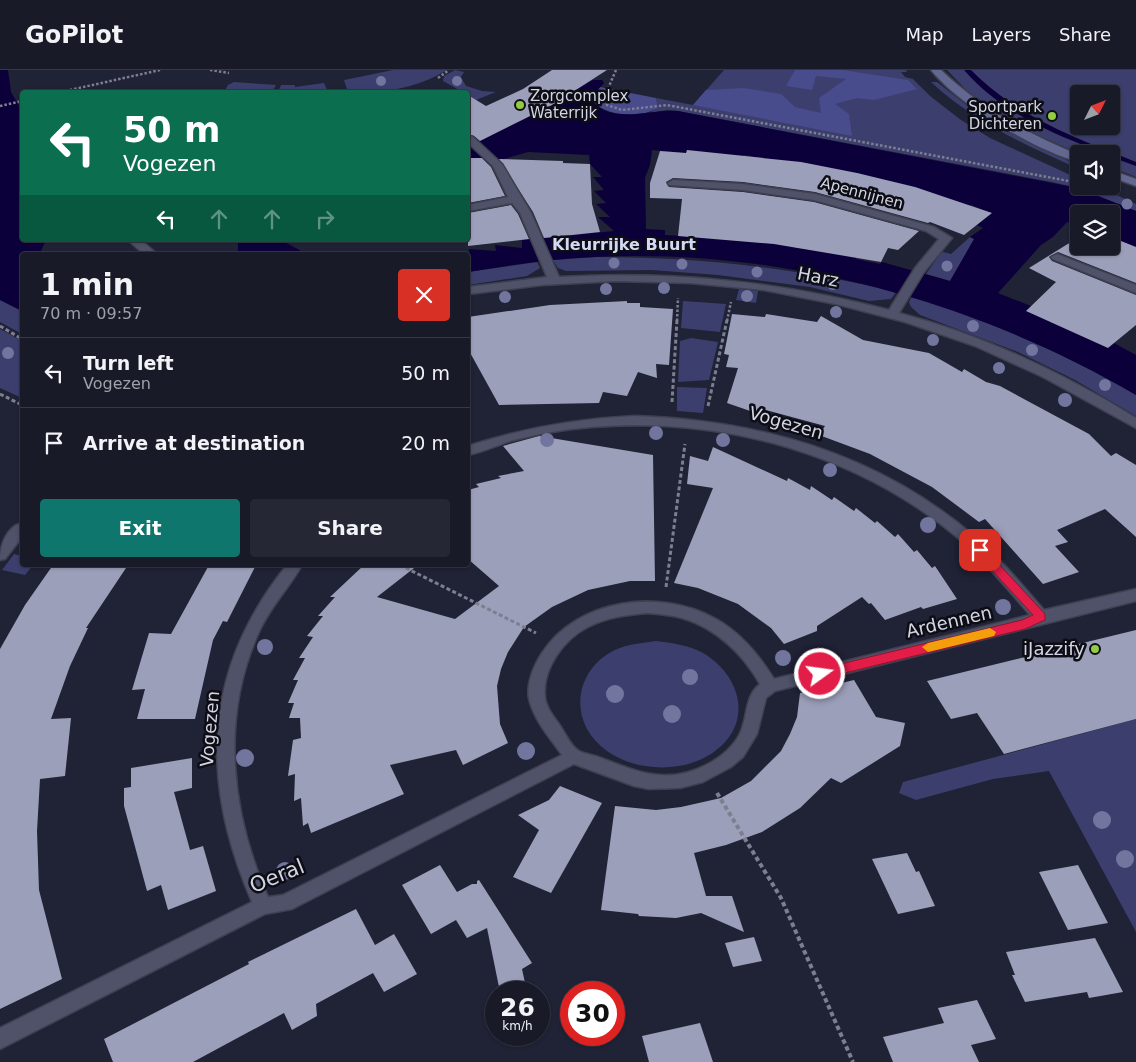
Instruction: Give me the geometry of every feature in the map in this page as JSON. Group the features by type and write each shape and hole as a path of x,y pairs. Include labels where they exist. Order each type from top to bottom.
{"street":[{"path":"936,70 962,95 983,110 1021,133 1070,155"},
{"path":"470,140 495,162 525,214 554,279"},
{"path":"1120,177 1136,184"},
{"name":"Apennijnen","path":"673,183 743,187 815,197 930,229 946,238 919,270 892,313"},
{"path":"470,208 515,199"},
{"path":"136,242 148,252"},
{"path":"1057,258 1136,288"},
{"name":"Harz","path":"470,291 554,279 646,276 736,283 819,296 892,313 999,352 1047,373 1136,424"},
{"name":"Vogezen","path":"470,450 511,437 571,426 611,422 670,422 704,425 758,434 803,446 848,464 886,483 959,531 990,560 1041,617"},
{"path":"0,555 20,530"},
{"name":"Vogezen","path":"263,906 242,861 228,801 225,753 229,707 237,671 250,632 274,590 293,567"},
{"name":"Ardennen","path":"770,686 1025,624 1041,617 1136,595"},
{"path":"647,608 683,612 715,625 741,646 760,668 770,686 758,695 746,739 728,760 704,774 668,782 635,779 587,759 572,757 543,716 537,697 541,668 557,643 582,623 613,611 647,608"},
{"name":"Oeral","path":"0,1039 263,906 285,903 572,757"}],"path":[{"path":"70,90 160,70"},
{"path":"210,70 229,74"},
{"path":"438,78 449,70"},
{"path":"616,70 606,93 607,105 622,110 667,105 1070,181"},
{"path":"0,106 20,102"},
{"path":"670,422 678,294"},
{"path":"704,425 732,299"},
{"path":"0,326 20,337"},
{"path":"0,394 20,404"},
{"path":"664,610 687,423"},
{"path":"404,567 557,643"},
{"path":"704,774 781,898 853,1062"}],"shaded area":[{"path":"0,70 8,70 11,92 20,108 20,242 45,242 40,252 20,252 20,310 0,300"},
{"path":"393,70 447,70 411,86 387,90 347,90 344,80"},
{"path":"455,70 464,72 461,77 466,86 482,91 496,92 476,100 470,96 470,90 459,90 443,81 444,76"},
{"path":"724,70 906,70 907,72 901,72 905,77 913,79 930,96 961,120 990,138 1070,175 1070,186 678,111 667,110 649,113 658,108 656,98 693,105"},
{"path":"795,70 843,70 908,80 917,89 874,100 857,98 835,104 849,114 852,136 693,105 706,90 744,88 781,94 795,107 821,113 819,98 846,79 816,76 812,90 786,86"},
{"name":"Sportpark Dichteren","path":"947,70 1136,70 1136,177 1120,171 1120,145 1070,145 1070,150 1031,132 968,92"},
{"path":"593,80 602,80 604,83 594,94 593,102 602,109 612,113 634,114 678,111 1070,186 1070,195 1096,195 1136,211 1136,248 1120,241 1120,205 1070,205 1070,223 1067,222 1053,237 1041,245 998,293 1031,306 1026,311 1114,343 1136,355 1136,395 1074,362 1010,333 944,308 875,287 806,272 736,262 665,256 579,258 470,272 469,249 496,251 495,245 522,248 522,240 614,231 598,217 610,217 596,204 606,203 594,191 604,190 593,177 602,177 590,164 589,155 528,152 476,167 470,162 470,138 523,120","holes":["652,150 742,158 744,155 855,176 858,173 912,190 915,187 967,207 971,205 991,213 977,225 983,228 970,237 974,239 950,281 882,262 880,264 856,259 857,256 797,248 763,240 665,235 665,230 646,229 645,178 650,165"]},
{"path":"234,82 276,85 273,90 225,90 228,85"},
{"path":"931,82 937,82 988,122 1070,162 1070,165 1001,132 947,96"},
{"path":"324,83 327,90 279,90 281,85 295,85 295,87"},
{"path":"600,87 656,98 658,108 634,114 607,111 593,102 594,94"},
{"path":"1096,195 1116,195 1136,204 1136,211"},
{"path":"970,237 975,239 950,281 926,274 940,254 943,252 951,254"},
{"path":"238,242 285,242 303,252 238,252"},
{"path":"597,257 673,259 748,265 822,276 896,292 891,299 869,301 810,287 718,275 652,270 566,271 558,268 553,260"},
{"path":"537,262 540,268 527,276 470,285 470,272"},
{"path":"739,289 758,291 756,303 736,300"},
{"path":"912,296 1027,340 1082,365 1136,395 1136,416 1075,380 1018,352 920,315 911,307 909,302"},
{"path":"0,300 20,310 20,333 0,322"},
{"path":"683,301 726,304 720,332 681,328"},
{"path":"0,329 20,340 20,397 0,388"},
{"path":"691,338 718,342 709,380 678,382 680,341"},
{"path":"677,387 707,388 703,413 677,411"},
{"path":"14,554 20,556 20,567 31,567 25,575 2,570"},
{"path":"656,641 692,648 717,663 727,675 734,688 738,702 738,716 734,730 725,743 711,754 679,766 644,766 611,754 597,743 582,718 581,695 589,673 596,664 605,656 620,648"},
{"path":"1136,719 1136,932 1049,771 993,779 916,800 899,793 903,782"}],"building":[{"name":"Zorgcomplex Waterrijk","path":"552,70 607,70 554,104 480,141 470,135 470,96 486,106 523,89"},
{"path":"687,150 801,162 857,173 915,187 992,213 964,235 930,222 815,192 743,182 673,178 666,182 669,187 743,192 814,202 919,231 898,250 888,248 881,262 774,244 678,236 682,199 650,198 650,183 660,151 686,153"},
{"path":"470,158 482,158 491,167 505,196 470,203"},
{"path":"499,159 563,161 563,163 590,164 592,204 600,232 544,238 533,212"},
{"path":"511,205 518,214 529,239 468,246 468,242 470,242 470,213"},
{"path":"1120,241 1136,247 1136,283 1058,252 1049,257 1052,261 1136,295 1136,325 1108,348 1026,311 1056,282 1029,268 1070,243 1070,255 1120,255"},
{"path":"627,301 627,303 640,303 640,307 673,309 669,365 656,364 657,378 638,372 627,396 603,392 599,403 499,405 470,353 470,317 550,305"},
{"path":"732,314 765,317 766,314 817,322 821,316 863,340 929,353 962,372 964,369 986,382 1000,386 1089,434 1111,456 1116,453 1136,465 1136,537 1105,509 1057,530 1068,542 1055,546 1079,572 1043,584 985,519 979,522 932,487 870,454 819,435 825,426 758,408 756,413 727,403 738,368 726,367 729,355 724,354"},
{"path":"539,436 653,455 655,581 630,581 588,590 552,607 524,627 508,652 497,686 500,724 508,743 463,765 456,750 390,765 404,794 311,833 308,823 303,826 301,798 294,801 295,774 288,776 293,740 301,738 300,718 289,718 294,703 288,703 298,680 293,680 305,658 299,658 313,637 307,636 323,616 318,616 335,597 330,597 362,567 415,567 377,597 455,619 499,586 470,561 470,489 479,487 476,484 501,478 498,476 524,471 503,446"},
{"path":"713,447 787,481 788,478 810,490 811,486 832,500 834,497 854,511 856,508 875,523 877,521 895,537 898,534 914,552 917,550 932,568 935,566 957,599 923,609 921,607 885,620 871,603 869,604 862,597 817,626 817,631 784,644 771,628 738,604 698,588 674,583 713,488 687,484 690,456 708,461"},
{"path":"52,567 127,567 86,628 88,628 70,666 51,719 71,718 65,776 40,779 37,831 39,890 62,979 0,1009 0,649 25,605"},
{"path":"208,567 255,567 227,622 223,621 213,640 195,719 137,719 145,689 132,690 149,633 171,634"},
{"path":"1136,630 1136,719 1004,754 977,713 951,719 927,681"},
{"path":"854,680 876,717 905,723 900,746 841,783 831,778 800,808 762,832 726,845 694,853 706,896 732,896 744,932 701,913 676,918 639,916 638,914 601,910 615,806 656,810 681,807 721,798 751,781 781,751 797,717 800,693"},
{"path":"192,758 192,788 174,792 190,850 203,846 216,891 168,910 161,885 147,891 124,806 124,788 131,787 131,768"},
{"path":"560,786 602,803 551,893 513,877 539,830 518,815 549,800"},
{"path":"907,853 916,872 919,871 935,906 898,914 872,859"},
{"path":"440,865 457,892 472,884 477,884 479,880 532,963 522,969 525,981 498,981 487,928 467,938 456,920 431,934 402,885"},
{"path":"1078,865 1108,923 1068,930 1039,872"},
{"path":"356,909 375,945 394,934 417,974 384,992 373,973 316,1004 317,1016 292,1030 284,1013 193,1062 113,1062 104,1039 249,964 248,962"},
{"path":"754,937 762,961 733,967 725,943"},
{"path":"1095,938 1123,992 1089,998 1087,992 1025,1002 1012,975 1015,975 1006,952"},
{"path":"977,1000 996,1039 971,1045 979,1062 893,1062 883,1037 944,1023 938,1008"},
{"path":"700,1023 713,1062 649,1062 642,1036"}],"waterway":[{"path":"967,70 984,87 1024,115 1068,137 1136,164"}],"slow traffic":[{"path":"928,647 990,632"}],"place":[{"name":"Zorgcomplex Waterrijk","path":"520,105"},
{"name":"Sportpark Dichteren","path":"1052,116"},
{"name":"iJazzify","path":"1095,649"}],"district":[{"name":"Kleurrijke Buurt","path":"624,244"}],"route":[{"path":"820,674 1025,624 1041,617 980,550"}]}
